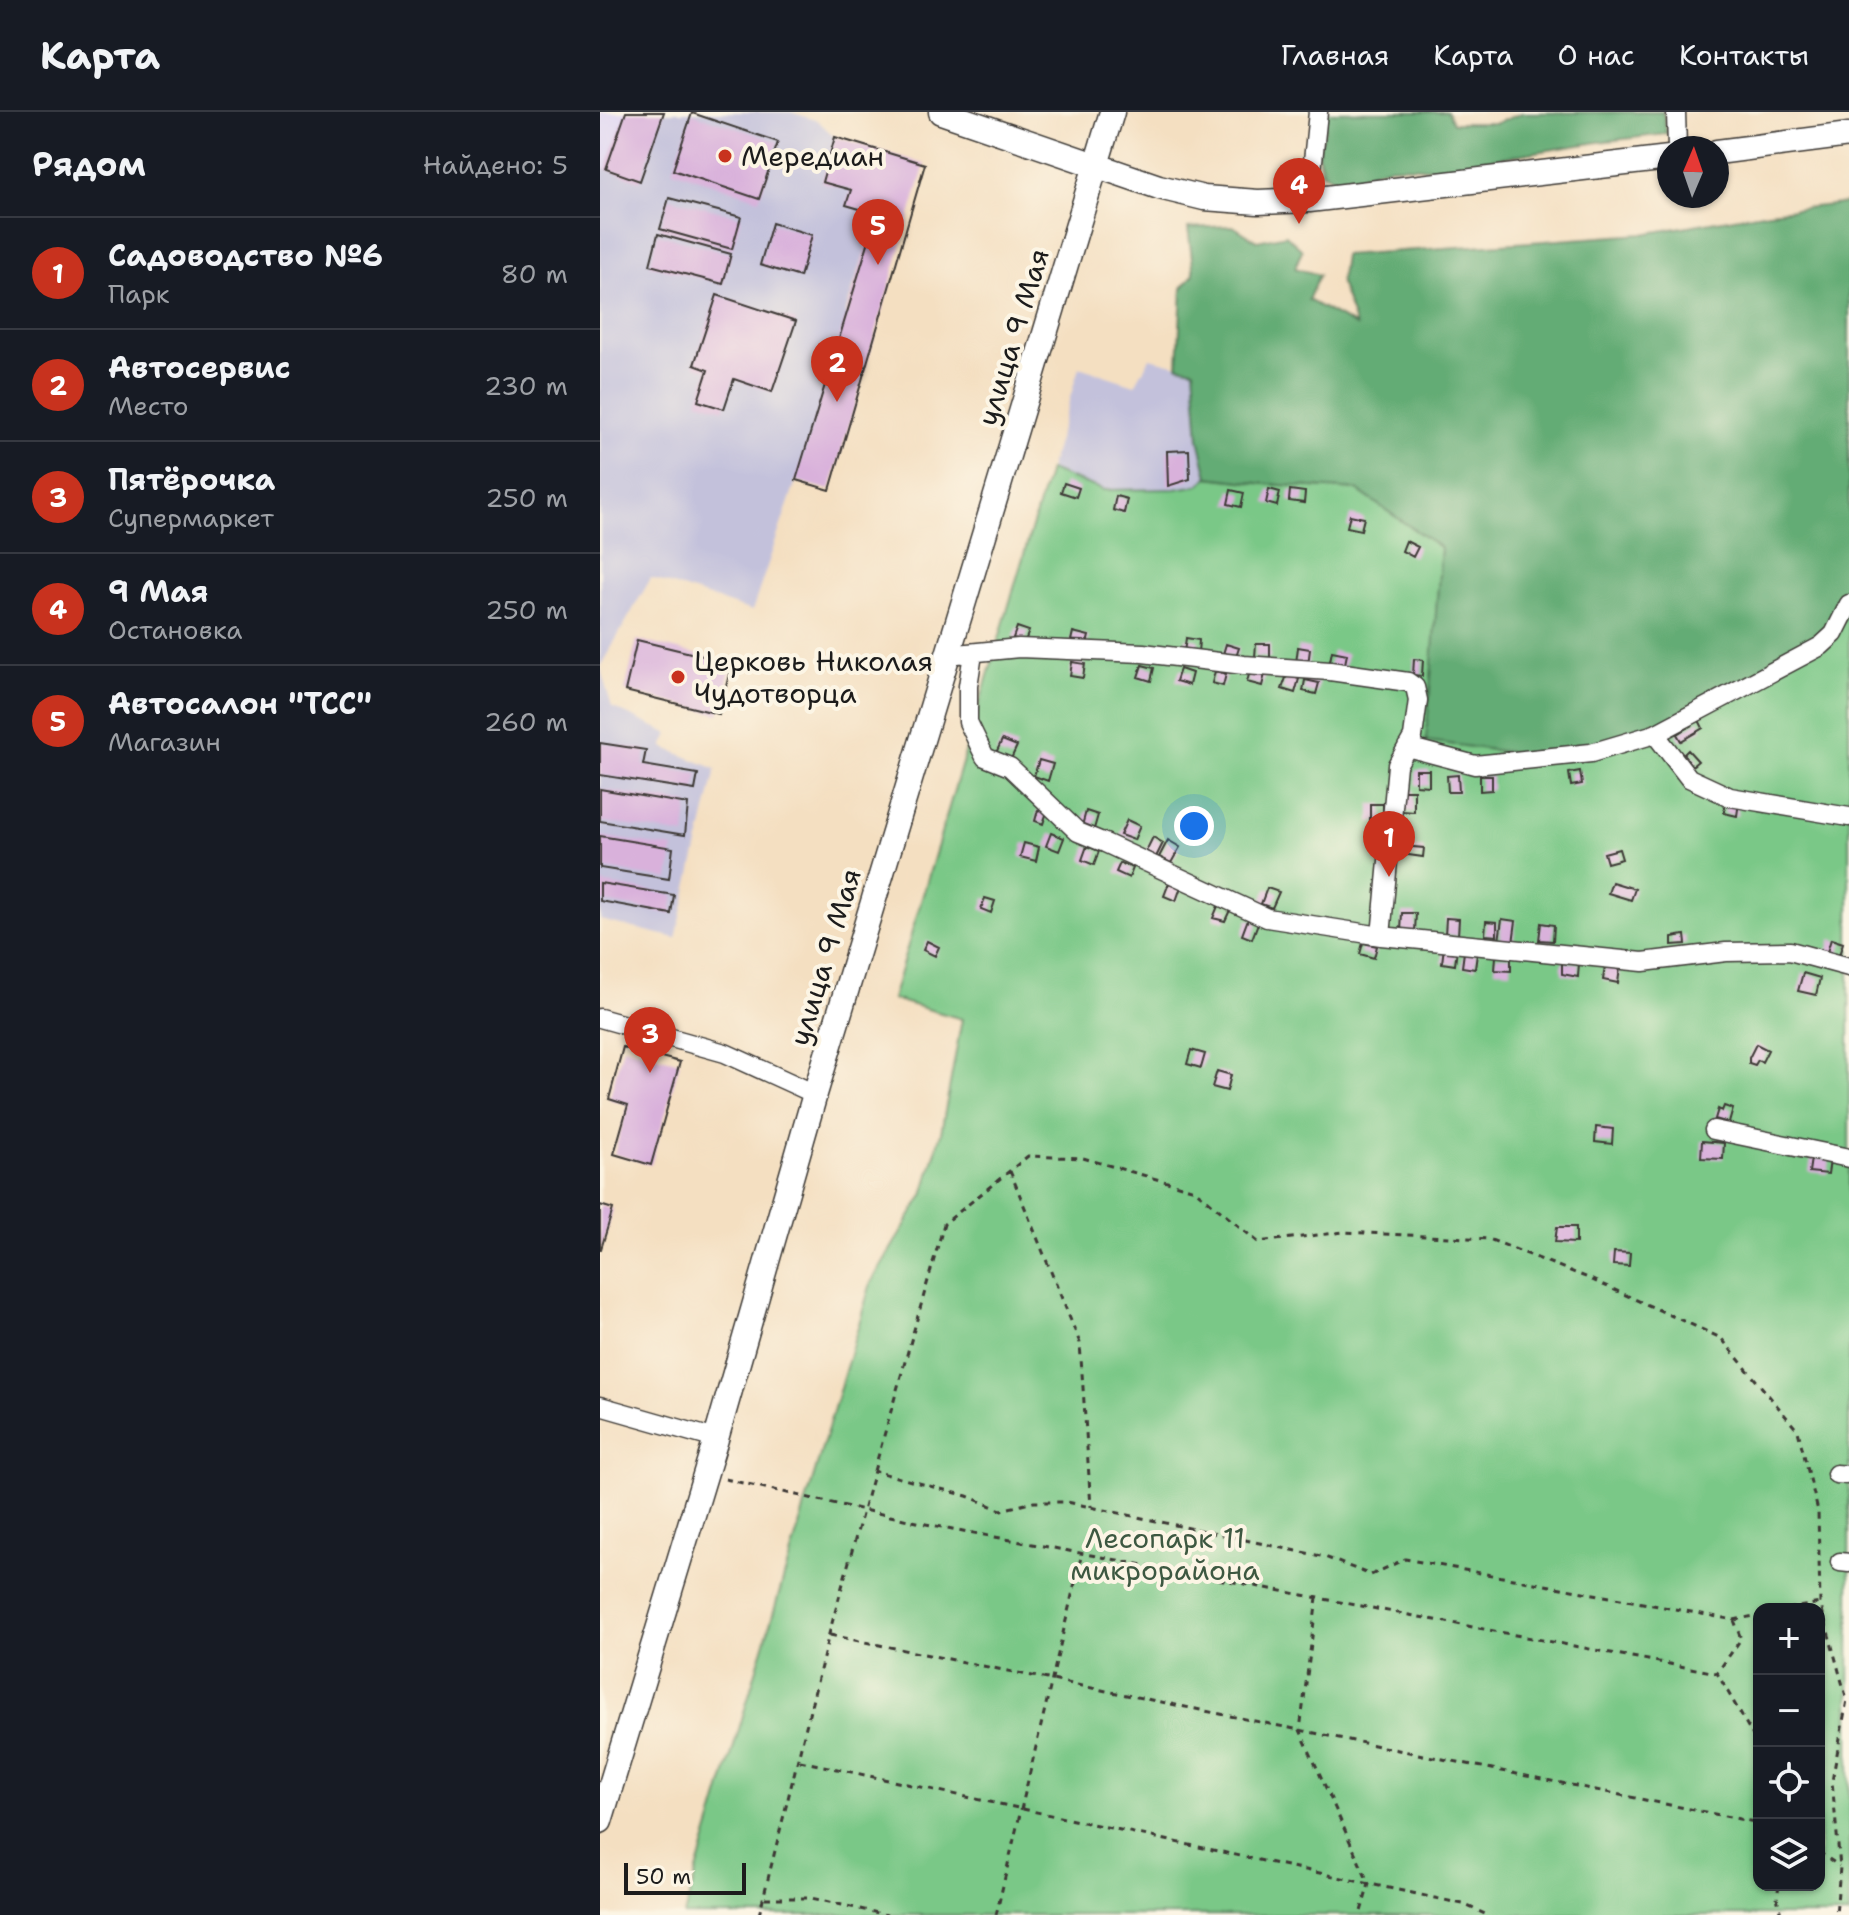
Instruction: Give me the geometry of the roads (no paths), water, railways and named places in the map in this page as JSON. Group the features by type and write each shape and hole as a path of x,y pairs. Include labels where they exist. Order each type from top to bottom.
{"main road":[{"path":"941,112 1159,187 1204,198 1258,202 1309,200 1657,159"},
{"name":"улица 9 Мая","path":"602,1810 716,1439 815,1094 1112,112"},
{"path":"1729,150 1849,135"}],"street":[{"path":"1309,200 1318,112"},
{"path":"1676,112 1677,136"},
{"path":"1407,747 1475,765 1591,753 1655,734 1821,646 1834,634 1849,604"},
{"path":"947,655 1019,648 1143,653 1330,671 1408,682 1415,687 1418,700 1413,737 1397,765 1381,936"},
{"path":"973,654 968,686 968,722 985,757 1010,767 1078,832 1267,918 1381,936 1643,962 1726,952 1790,951 1849,967"},
{"path":"1655,734 1689,778 1730,797 1849,817"},
{"path":"600,1018 725,1053 815,1094"},
{"path":"1714,1130 1849,1158"},
{"path":"600,1406 716,1439"}],"place":[{"name":"Мередиан","path":"725,156"},
{"name":"9 Мая","path":"1299,224"},
{"name":"Автосалон \"ТСС\"","path":"878,265"},
{"name":"Автосервис","path":"837,402"},
{"name":"Церковь Николая Чудотворца","path":"678,677"},
{"name":"Садоводство №6","path":"1389,877"},
{"name":"Пятёрочка","path":"650,1073"}],"park label":[{"name":"Лесопарк 11 микрорайона","path":"1165,1554"}]}
